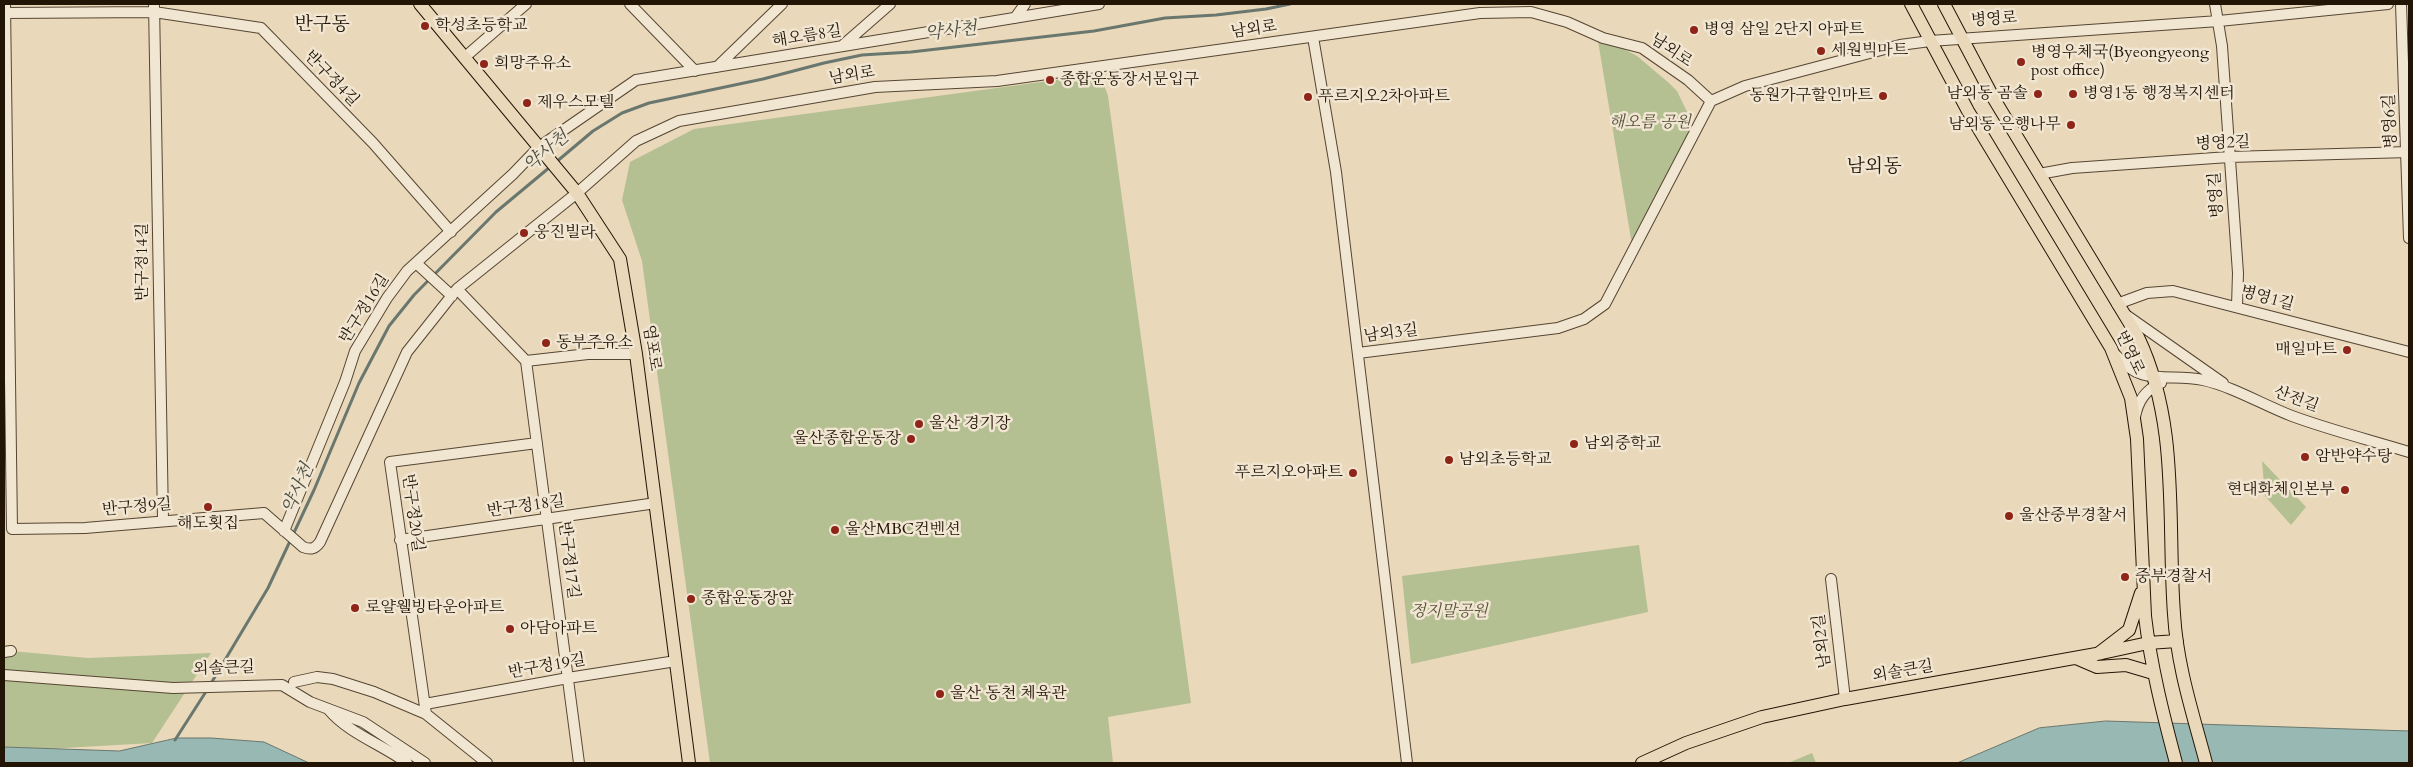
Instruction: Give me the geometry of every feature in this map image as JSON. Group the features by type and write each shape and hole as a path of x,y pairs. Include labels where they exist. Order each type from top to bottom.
{"main road":[{"name":"염포로","path":"420,4 577,193 620,259 636,354 689,763"},
{"name":"번영로","path":"1911,4 1968,111 2111,348 2127,388 2134,418 2139,462 2148,642 2153,672 2176,763"},
{"name":"번영로","path":"1944,4 1960,37 2039,174 2138,337 2156,381 2167,444 2176,641 2181,668 2206,763"},
{"path":"1953,4 1960,37"},
{"path":"2097,654 2129,630 2144,586"},
{"name":"외솔큰길","path":"1642,763 1686,743 1762,717 1845,699 2097,654 2148,642 2176,641"},
{"path":"2076,658 2097,667 2126,665 2153,672"}],"street":[{"path":"464,57 526,4"},
{"path":"630,4 695,70"},
{"path":"717,67 782,4"},
{"path":"841,46 890,4"},
{"path":"1015,18 1025,4"},
{"name":"해오름8길","path":"539,147 636,80 1099,4"},
{"name":"병영길","path":"2215,4 2219,21 2238,273 2236,306"},
{"name":"병영로","path":"1930,40 2219,21 2388,4"},
{"name":"병영6길","path":"2401,4 2408,152 2409,238"},
{"name":"반구정4길","path":"4,10 154,8 261,28 373,143 451,232"},
{"name":"반구정14길","path":"154,8 162,520"},
{"path":"4,10 7,257"},
{"name":"남외로","path":"577,193 636,141 679,121 874,87 997,81 1480,13 1531,12 1567,22 1603,38 1642,48 1688,80 1711,100"},
{"path":"1313,37 1336,172 1358,353"},
{"path":"1711,100 1739,87 1900,45 1930,40"},
{"name":"남외3길","path":"1407,763 1358,353 1558,328 1584,319 1605,304 1711,100"},
{"name":"반구정16길","path":"284,531 346,382 355,351 387,298 407,271 451,232 539,147"},
{"name":"병영2길","path":"2039,174 2072,168 2229,158 2408,152"},
{"path":"284,531 303,547 312,549 320,542 407,352 454,293 577,193"},
{"name":"반구정9길","path":"7,257 12,529 85,528 162,520 264,513 284,531"},
{"path":"416,263 454,293 526,361 588,354 636,354"},
{"name":"병영1길","path":"2120,308 2147,293 2173,291 2409,352"},
{"path":"2120,308 2236,392"},
{"path":"2111,348 2118,358 2134,371 2156,381 2140,400 2134,418"},
{"name":"반구정17길","path":"526,361 579,763"},
{"name":"산전길","path":"2156,381 2174,378 2203,380 2294,416 2409,452"},
{"name":"반구정20길","path":"425,709 390,462 537,443"},
{"name":"반구정18길","path":"400,540 547,520 656,502"},
{"name":"남외2길","path":"1830,579 1845,699"},
{"name":"반구정19길","path":"425,709 568,678 676,661"},
{"name":"외솔큰길","path":"4,675 173,688 282,685 329,710 346,714 363,722 425,763"},
{"path":"294,682 317,677 333,680 425,709 487,763"},
{"path":"329,710 344,725 408,763"}],"green space":[{"name":"해오름 공원","path":"1597,35 1637,56 1669,83 1677,91 1689,116 1687,146 1633,251"},
{"name":"울산종합운동장","path":"1100,74 1108,96 1191,703 1108,717 1113,763 710,763 642,261 622,200 630,162 694,129"},
{"path":"2262,461 2306,507 2291,525 2265,496"},
{"name":"정지말공원","path":"1639,545 1648,612 1411,664 1402,576"},
{"path":"4,652 88,658 211,653 152,743 46,749 4,747"},
{"path":"1812,753 1816,763 1788,763"}],"water":[{"path":"2106,721 2409,731 2409,763 1957,763 2039,728"},
{"path":"177,738 211,738 264,742 309,763 4,763 4,747 119,751"}],"waterway":[{"name":"약사천","path":"555,163 593,131 622,113 649,103 763,79 824,63 862,55 911,52 1094,31 1165,18 1216,15 1290,4"},
{"name":"약사천","path":"210,685 268,588 314,490 359,383 389,326 414,295 496,212 550,167"},
{"name":"약사천","path":"175,740 207,690"}],"place":[{"name":"학성초등학교","path":"425,26"},
{"name":"병영 삼일 2단지 아파트","path":"1694,30"},
{"name":"세원빅마트","path":"1821,51"},
{"name":"병영우체국(Byeongyeong post office)","path":"2021,62"},
{"name":"희망주유소","path":"484,64"},
{"name":"종합운동장서문입구","path":"1050,80"},
{"name":"남외동 곰솔","path":"2038,94"},
{"name":"병영1동 행정복지센터","path":"2073,94"},
{"name":"동원가구할인마트","path":"1883,96"},
{"name":"푸르지오2차아파트","path":"1308,97"},
{"name":"제우스모텔","path":"527,103"},
{"name":"남외동 은행나무","path":"2071,125"},
{"name":"웅진빌라","path":"524,233"},
{"name":"동부주유소","path":"546,343"},
{"name":"매일마트","path":"2347,350"},
{"name":"울산 경기장","path":"919,424"},
{"name":"울산종합운동장","path":"911,439"},
{"name":"남외중학교","path":"1574,444"},
{"name":"암반약수탕","path":"2305,457"},
{"name":"남외초등학교","path":"1449,460"},
{"name":"푸르지오아파트","path":"1353,473"},
{"name":"현대화체인본부","path":"2345,490"},
{"name":"해도횟집","path":"208,507"},
{"name":"울산중부경찰서","path":"2009,516"},
{"name":"울산MBC컨벤션","path":"835,530"},
{"name":"중부경찰서","path":"2125,577"},
{"name":"종합운동장앞","path":"691,599"},
{"name":"로얄웰빙타운아파트","path":"355,608"},
{"name":"아담아파트","path":"510,629"},
{"name":"울산 동천 체육관","path":"940,694"}],"district":[{"name":"반구동","path":"322,26"},
{"name":"남외동","path":"1874,168"}]}
